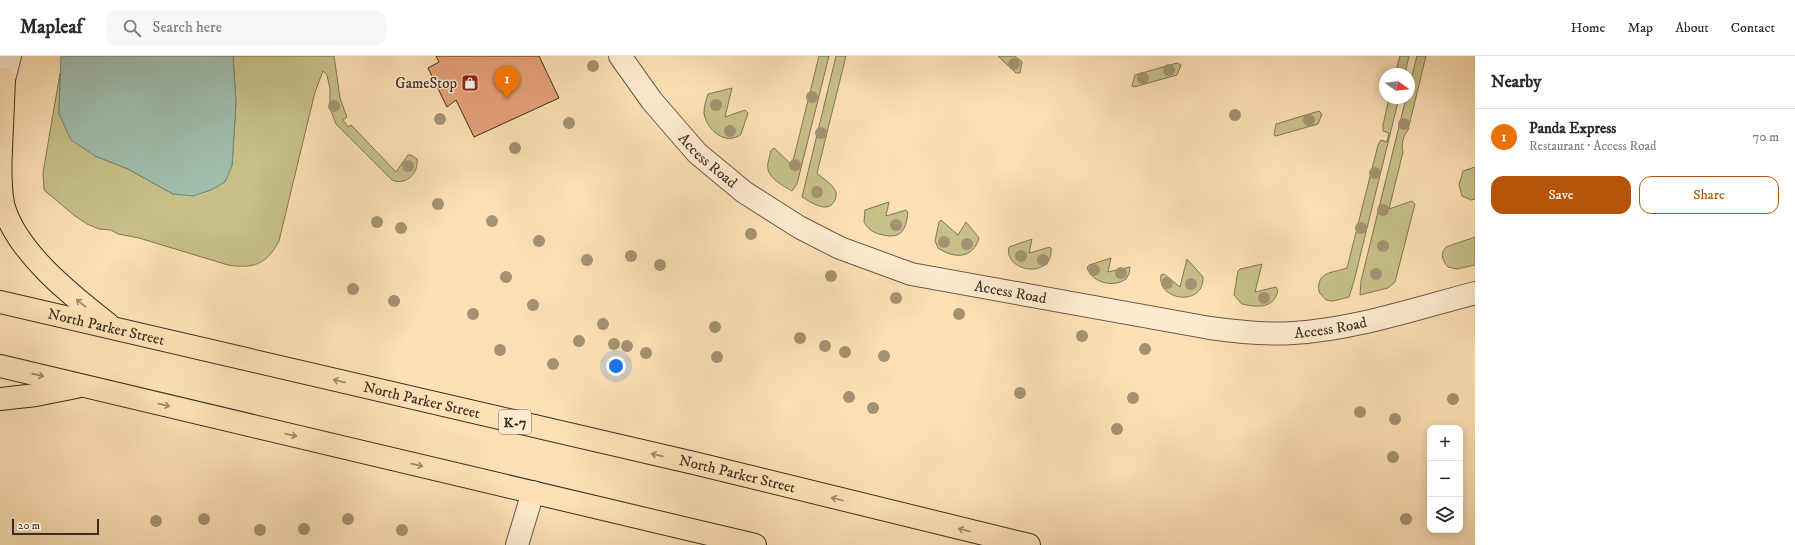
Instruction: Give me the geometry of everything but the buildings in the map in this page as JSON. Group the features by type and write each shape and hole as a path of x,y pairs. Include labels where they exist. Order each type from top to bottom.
{"highway":[{"path":"2,87 0,175 3,204 12,226 28,250 74,297 112,328"},
{"name":"North Parker Street","path":"0,302 698,464 1029,545"},
{"path":"0,366 755,545"},
{"path":"0,399 36,395 82,385"}],"street":[{"path":"2,87 10,56"},
{"name":"Access Road","path":"620,56 652,102 697,153 744,192 799,226 840,248 911,274 1210,328 1250,333 1292,334 1328,329 1377,319 1475,293"},
{"path":"517,545 533,492"}],"shaded area":[{"path":"61,56 233,56 236,102 232,166 225,182 211,190 193,196 173,194 128,169 95,156 71,140 59,114"},
{"path":"233,56 334,56 340,98 347,117 343,120 348,127 351,125 396,172 408,155 411,155 417,159 416,169 413,174 406,180 392,180 336,124 330,108 330,89 327,75 323,71 315,92 279,241 270,255 259,263 245,266 228,265 139,238 118,234 111,230 99,229 87,224 75,216 44,190 43,173 60,73 59,114 95,156 128,169 173,194 232,166 236,102"},
{"path":"819,56 829,56 797,184 792,191 782,185 770,174 768,165 770,152 774,148 792,165"},
{"path":"836,56 846,56 817,173 834,188 836,195 832,204 828,207 824,207 802,197"},
{"path":"998,56 1015,56 1022,62 1020,73 1016,73"},
{"path":"1400,56 1409,56 1406,68 1397,68"},
{"path":"1417,56 1426,56 1415,101 1415,68"},
{"path":"1177,63 1181,65 1177,75 1134,87 1132,86 1135,75"},
{"path":"732,88 725,117 745,110 748,113 741,134 729,138 723,137 713,130 706,119 704,111 708,94"},
{"path":"1388,104 1398,104 1349,297 1333,301 1326,300 1319,292 1320,280 1323,276 1331,272 1347,268 1378,145 1381,140 1387,142 1389,133 1383,131"},
{"path":"1405,104 1414,104 1408,130 1403,140 1403,152 1389,209 1412,201 1415,204 1395,282 1388,288 1360,295 1361,281"},
{"path":"1319,111 1322,114 1318,124 1276,136 1274,135 1276,124"},
{"path":"1475,167 1475,199 1471,200 1462,196 1459,185 1463,171"},
{"path":"889,202 886,216 906,210 908,212 906,225 901,233 886,236 874,232 864,222 865,210"},
{"path":"941,220 958,235 966,222 979,238 972,250 962,255 956,255 944,252 938,248 935,241 939,222"},
{"path":"1475,237 1475,265 1457,269 1448,267 1442,257 1446,247"},
{"path":"1032,239 1029,253 1050,247 1050,258 1045,265 1037,268 1029,269 1020,267 1013,262 1009,256 1009,247"},
{"path":"1111,258 1108,272 1130,267 1129,274 1126,279 1121,282 1110,283 1099,280 1090,273 1087,268 1089,265"},
{"path":"1187,259 1203,277 1201,287 1196,293 1189,297 1172,295 1161,284 1161,275 1164,274 1180,287"},
{"path":"1262,264 1255,292 1276,287 1278,291 1276,296 1270,303 1262,306 1242,304 1234,295 1238,271 1240,269"}],"place":[{"name":"GameStop","path":"470,83"},
{"name":"Panda Express","path":"507,99"}]}
